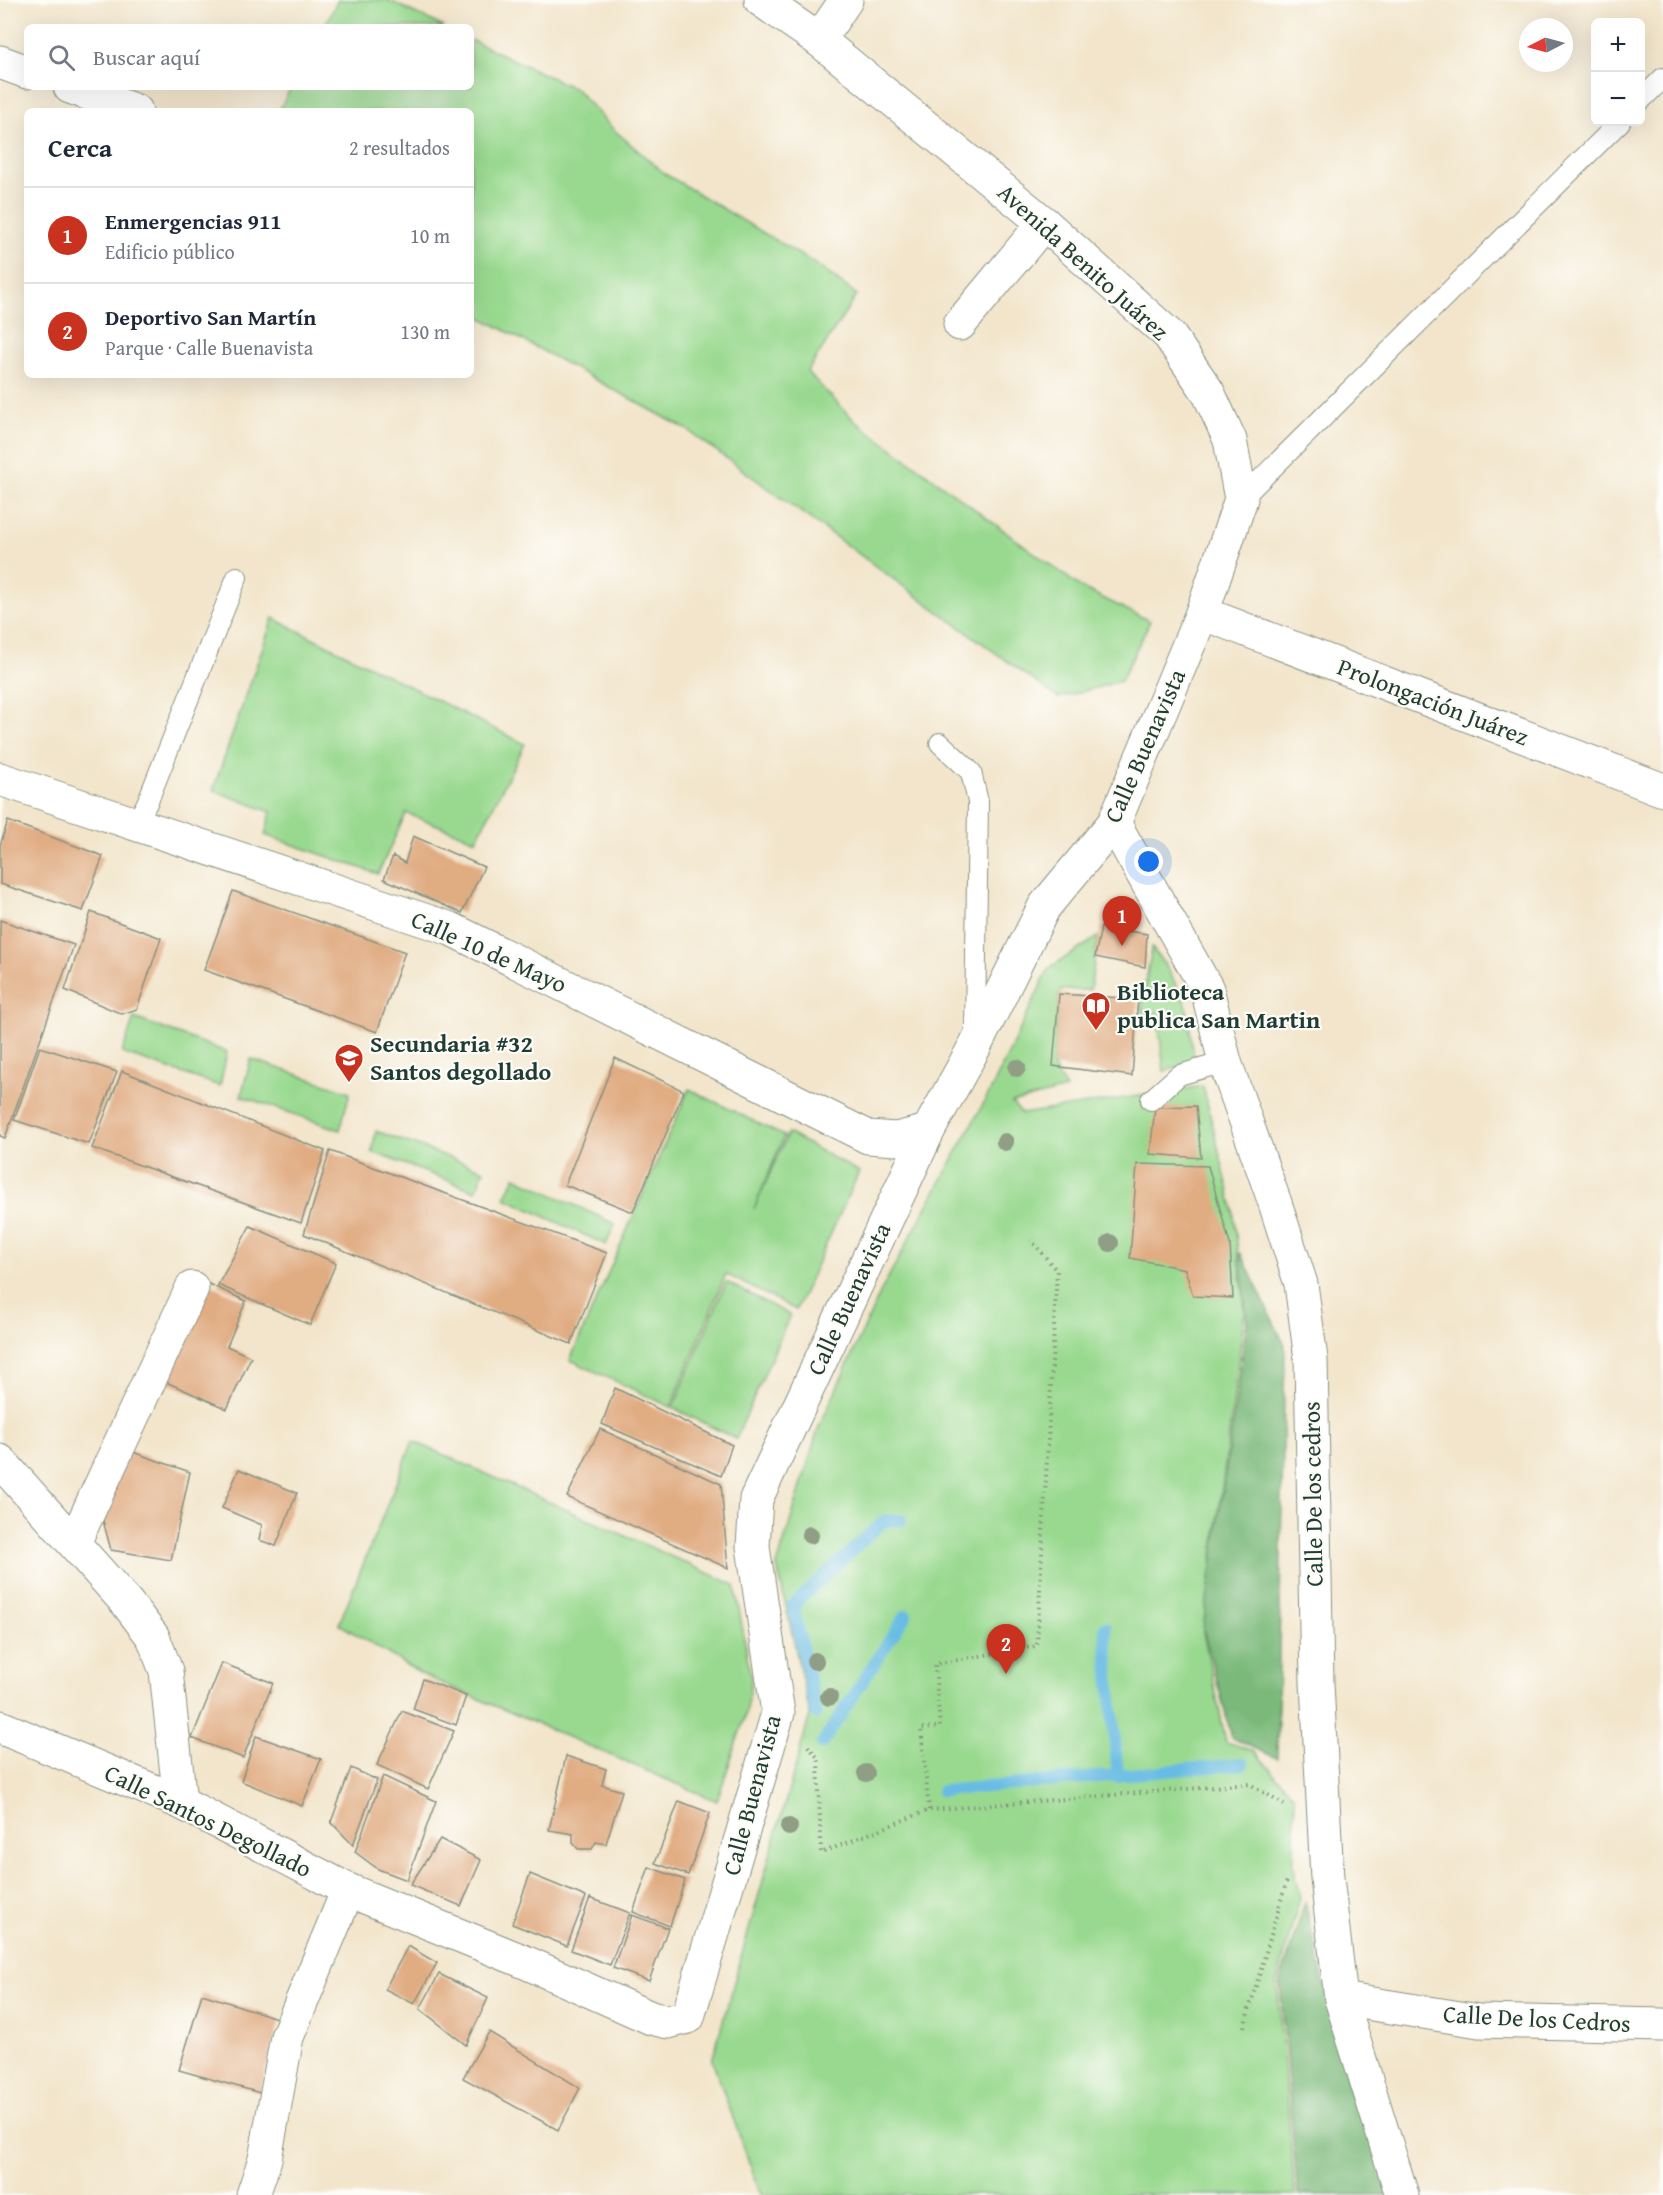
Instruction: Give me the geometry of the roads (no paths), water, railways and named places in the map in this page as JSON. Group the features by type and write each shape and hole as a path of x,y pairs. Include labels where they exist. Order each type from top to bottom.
{"street":[{"name":"Avenida Benito Juárez","path":"761,0 819,40 1044,223 1170,335 1208,392 1230,440 1241,499 1202,613"},
{"path":"819,40 846,0"},
{"path":"0,62 24,71"},
{"path":"78,90 128,108"},
{"path":"960,324 1044,223"},
{"name":"Prolongación Juárez","path":"1202,613 1663,790"},
{"name":"Calle Buenavista","path":"668,2022 688,2017 778,1713 753,1547 756,1499 928,1131 975,1046 1044,907 1114,823 1202,613"},
{"name":"Calle 10 de Mayo","path":"0,779 451,929 868,1137 896,1138 928,1131"},
{"name":"Calle De los cedros","path":"1114,823 1207,989 1225,1062 1301,1284 1311,1359 1321,1771 1327,1878 1341,1999 1402,2195"},
{"path":"74,1543 192,1288"},
{"path":"0,1461 127,1603 153,1637 166,1671 180,1802"},
{"name":"Calle Santos Degollado","path":"0,1727 180,1802 348,1890 525,1962 651,2018 668,2022"},
{"path":"253,2195 265,2159 287,2037 348,1890"},
{"name":"Calle De los Cedros","path":"1341,1999 1479,2021 1663,2025"}],"lane":[{"path":"1645,97 1663,78"},
{"path":"1241,499 1616,126"},
{"path":"136,823 147,803 237,577"},
{"path":"940,742 971,772 978,802 975,1046"},
{"path":"1151,1100 1179,1075 1225,1062"}],"waterway":[{"path":"816,1713 793,1605 884,1521 901,1520"},
{"path":"822,1744 906,1615"},
{"path":"1105,1627 1118,1777"},
{"path":"942,1791 1243,1764"}],"place":[{"name":"Enmergencias 911","path":"1122,946"},
{"name":"Biblioteca publica San Martin","path":"1096,1032"},
{"name":"Secundaria #32 Santos degollado","path":"349,1084"},
{"name":"Deportivo San Martín","path":"1006,1674"}]}
